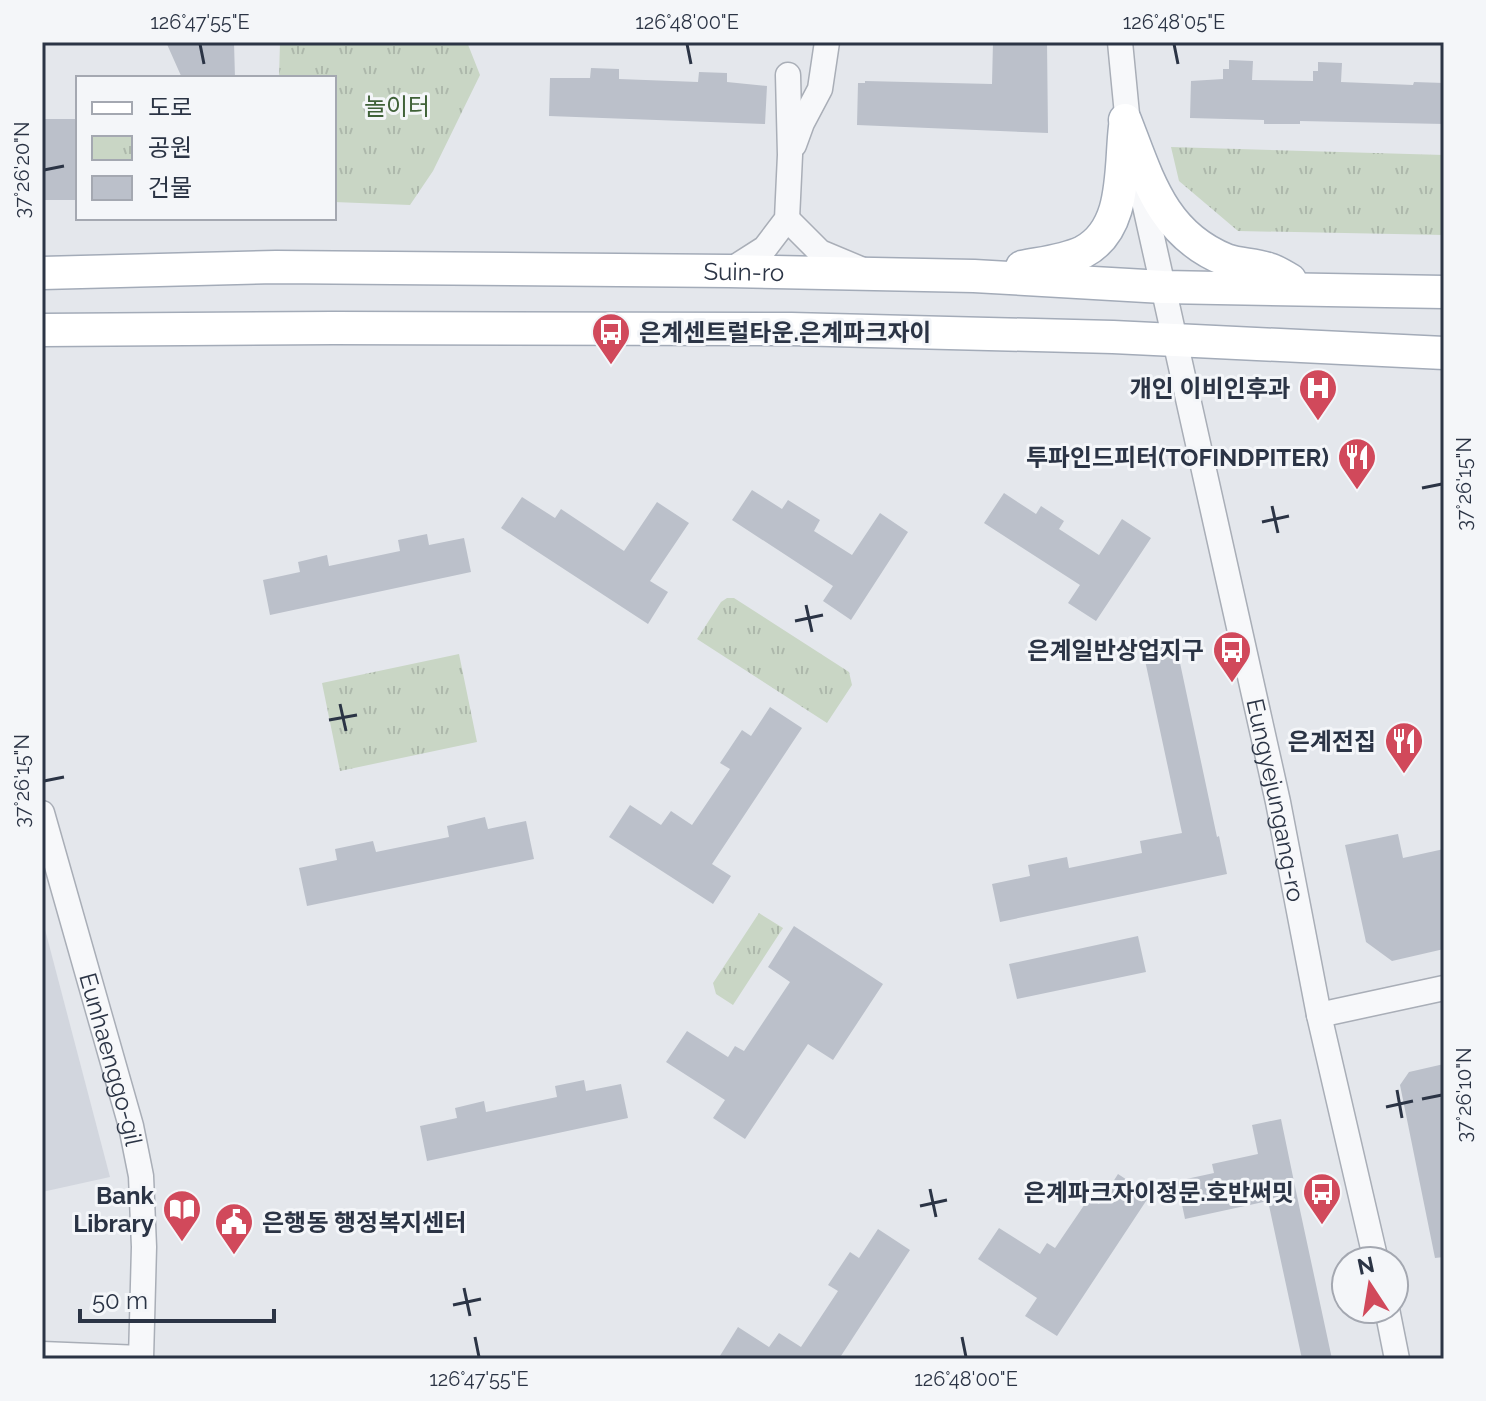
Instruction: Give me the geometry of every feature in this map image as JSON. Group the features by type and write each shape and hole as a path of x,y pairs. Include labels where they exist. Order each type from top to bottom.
{"main road":[{"path":"974,276 1070,257 1093,246 1103,236 1117,209 1125,120"},
{"path":"1125,120 1152,187 1173,224 1214,254 1229,261 1270,269 1303,288"},
{"name":"Suin-ro","path":"42,273 276,267 729,271 974,276 1163,287 1444,292"},
{"path":"42,330 791,329 1176,339 1444,353"}],"street":[{"path":"790,155 820,89 827,42"},
{"path":"1120,42 1125,120"},
{"path":"729,271 765,248 787,219 790,155 788,75"},
{"name":"Eungyejungang-ro","path":"1125,120 1278,802 1319,1015 1372,1245"},
{"path":"787,219 820,252 872,274"},
{"name":"Eunhaenggo-gil","path":"42,813 131,1126 141,1176 144,1247 141,1358"},
{"path":"1319,1015 1444,988"},
{"path":"1390,1325 1397,1359"},
{"path":"42,1354 141,1358"}],"shaded area":[{"path":"42,918 110,1177 42,1192"}],"green space":[{"name":"놀이터","path":"280,42 467,42 480,75 433,171 410,205 336,202 336,76 279,76"},
{"path":"1171,147 1444,155 1444,235 1238,231 1179,181"},
{"path":"734,598 849,672 852,685 827,723 697,639 721,602"},
{"path":"459,654 477,742 340,771 322,683"},
{"path":"759,913 783,928 733,1005 716,994 713,983"}],"building":[{"path":"166,42 234,42 235,76 181,76"},
{"path":"993,42 1047,42 1048,133 857,125 858,83 992,84"},
{"path":"1229,60 1253,61 1252,80 1313,81 1313,71 1318,71 1318,62 1342,63 1341,82 1444,83 1444,124 1300,121 1300,124 1264,124 1264,120 1190,118 1191,81 1223,79 1223,69 1229,69"},
{"path":"591,68 619,69 619,79 698,82 699,72 727,73 727,82 767,86 765,124 549,116 550,78 590,78"},
{"path":"42,119 76,119 76,200 42,200"},
{"path":"752,490 782,509 788,500 820,520 814,531 852,555 880,513 908,532 851,620 823,601 833,586 732,520"},
{"path":"1004,493 1036,514 1041,506 1064,521 1059,529 1099,555 1122,519 1151,538 1096,621 1068,603 1080,585 984,523"},
{"path":"522,497 555,518 561,509 624,551 657,502 689,523 650,581 668,592 648,624 501,528"},
{"path":"427,534 429,545 464,538 471,572 270,615 263,580 300,572 298,562 327,555 329,566 400,551 398,540"},
{"path":"1176,644 1227,874 1000,922 992,884 1030,876 1028,865 1067,857 1069,868 1142,853 1140,841 1182,833 1143,651"},
{"path":"770,707 802,728 712,864 731,876 713,904 609,837 630,805 661,825 671,811 692,825 730,769 720,763 742,730 751,736"},
{"path":"485,817 488,829 526,821 534,859 307,906 299,868 337,860 335,849 373,841 376,852 449,837 447,826"},
{"path":"1398,834 1403,858 1444,849 1444,949 1392,961 1366,942 1345,845"},
{"path":"794,926 883,984 833,1060 808,1044 745,1139 713,1118 725,1100 666,1062 687,1031 728,1057 735,1046 744,1051 790,982 768,967"},
{"path":"1138,936 1146,972 1017,999 1009,964"},
{"path":"1444,1064 1444,1257 1435,1258 1400,1085 1409,1072"},
{"path":"584,1080 586,1091 621,1084 628,1118 427,1161 420,1126 457,1118 455,1108 484,1101 486,1112 557,1097 555,1086"},
{"path":"1281,1119 1332,1359 1302,1359 1268,1201 1185,1219 1177,1181 1214,1173 1212,1164 1258,1154 1252,1125"},
{"path":"1118,1174 1150,1195 1057,1336 1025,1316 1037,1298 978,1259 999,1228 1040,1254 1047,1243 1055,1248 1089,1198 1099,1204"},
{"path":"878,1229 910,1250 839,1359 718,1359 738,1327 769,1347 779,1333 801,1347 838,1291 828,1285 850,1252 859,1258"}],"place":[{"name":"은계센트럴타운.은계파크자이","path":"611,366"},
{"name":"개인 이비인후과","path":"1318,422"},
{"name":"투파인드피터(TOFINDPITER)","path":"1357,491"},
{"name":"은계일반상업지구","path":"1232,684"},
{"name":"은계전집","path":"1404,775"},
{"name":"은계파크자이정문.호반써밋","path":"1322,1226"},
{"name":"Bank Library","path":"182,1243"},
{"name":"은행동 행정복지센터","path":"234,1256"}]}
